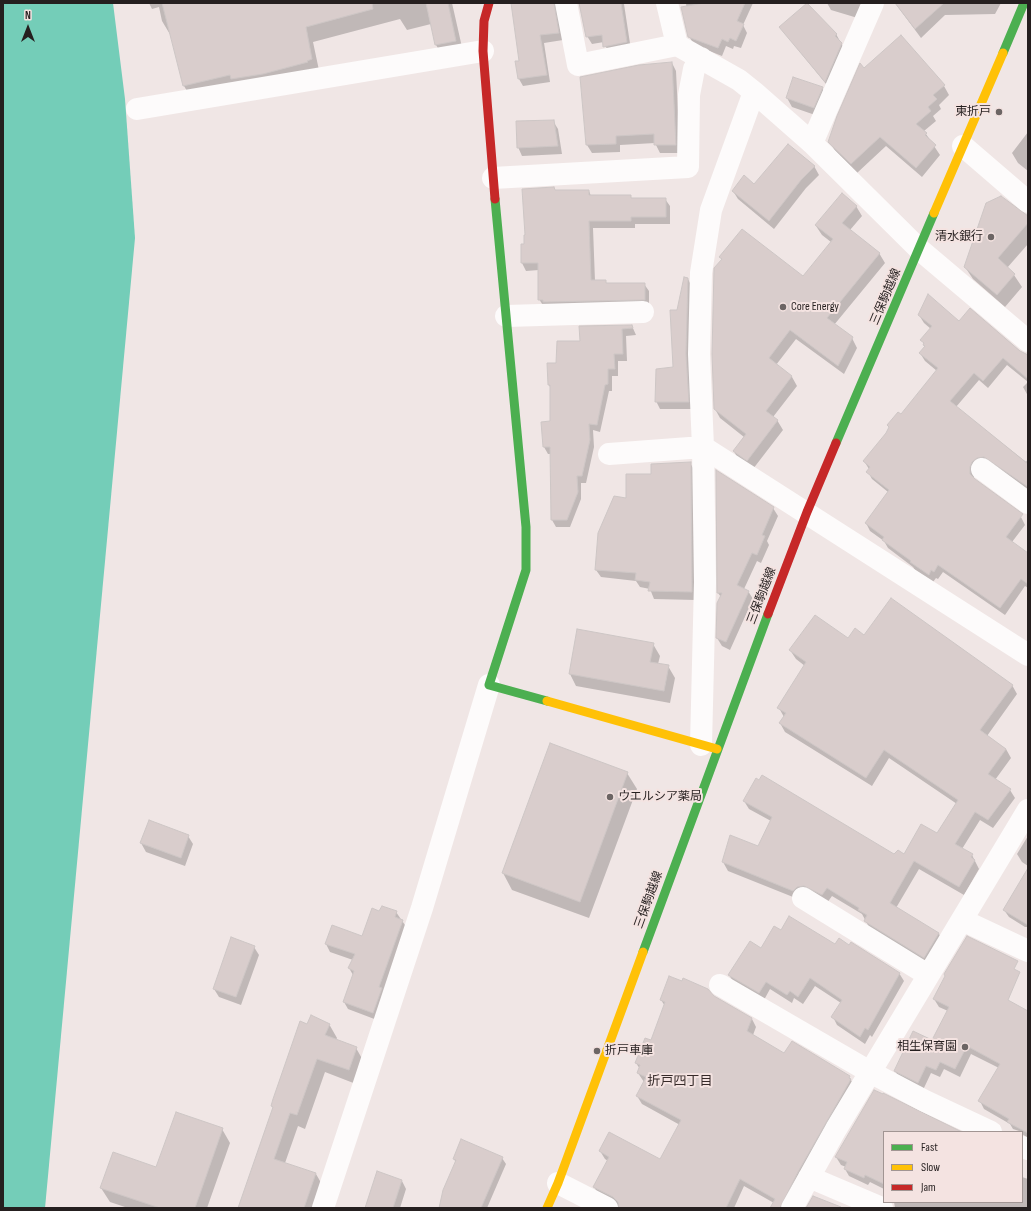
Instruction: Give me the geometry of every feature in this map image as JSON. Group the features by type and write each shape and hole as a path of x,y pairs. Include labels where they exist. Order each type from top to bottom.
{"main road":[{"path":"489,3 484,21 483,51 526,527 526,570 489,685 709,747"},
{"path":"1024,3 1028,4"},
{"name":"三保駒越線","path":"547,1208 558,1183 709,747 807,512 1024,3"}],"street":[{"path":"566,3 578,65 677,45 739,80 812,143 919,249 1028,341"},
{"path":"667,3 677,45"},
{"path":"812,143 873,3"},
{"path":"137,109 483,51"},
{"path":"494,178 688,167 689,95 694,69 701,58"},
{"path":"709,747 703,447 699,354 700,273 711,210 754,92"},
{"path":"963,146 1028,202"},
{"path":"506,316 643,312"},
{"path":"609,454 703,447 807,512 1028,655"},
{"path":"982,469 1028,503"},
{"path":"323,1208 422,908 489,685"},
{"path":"792,1208 870,1072 1028,810"},
{"path":"803,898 928,975"},
{"path":"962,920 1028,951"},
{"path":"720,985 870,1072 925,1101 989,1131"},
{"path":"809,1177 882,1208"},
{"path":"558,1183 607,1208"}],"shaded area":[{"path":"3,3 113,3 125,99 135,238 45,1208 3,1208"}],"building":[{"path":"162,3 372,3 373,9 306,27 312,59 307,61 308,62 263,74 231,79 230,75 183,86"},
{"path":"426,3 448,3 456,41 435,45"},
{"path":"511,3 554,3 559,33 540,35 547,75 518,79 515,61 519,61"},
{"path":"579,3 621,3 627,42 603,47 602,35 586,37"},
{"path":"704,3 745,3 737,21 744,24 736,41 730,38 728,42 722,39 718,48 688,37 681,7"},
{"path":"807,3 837,34 835,36 842,43 825,82 779,27"},
{"path":"895,3 944,3 915,29"},
{"path":"901,35 945,85 933,95 937,99 928,107 931,111 916,124 927,133 925,135 936,145 916,168 880,137 851,164 828,142 837,116 860,63 864,68"},
{"path":"672,62 676,145 654,145 654,134 616,136 616,144 586,145 580,77 639,65"},
{"path":"793,77 823,87 814,108 786,98"},
{"path":"554,120 558,146 517,148 516,121"},
{"path":"788,144 815,166 801,180 769,221 732,191 744,175 754,184"},
{"path":"554,187 555,190 589,190 589,195 631,195 631,198 666,198 666,217 631,217 631,221 589,221 591,280 606,280 606,283 645,283 645,300 543,302 543,300 538,300 538,263 521,263 521,244 524,244 525,235 522,189"},
{"path":"842,193 857,206 842,223 880,253 827,318 853,337 838,366 790,330 769,358 792,376 766,411 778,420 747,461 733,451 746,434 714,409 712,354 714,268 722,259 719,257 742,229 803,276 833,239 815,225"},
{"path":"1001,196 1028,216 1028,223 998,258 1015,274 997,295 964,267 986,203"},
{"path":"684,277 688,278 686,354 689,402 655,402 656,369 673,367 670,310 677,310"},
{"path":"928,294 959,321 970,308 1020,351 1028,355 1028,379 1003,358 983,381 974,373 950,401 1028,464 1028,487 984,457 977,458 972,462 970,467 970,474 975,479 1023,514 1006,537 1028,553 1028,584 1021,579 1000,608 938,565 934,572 931,570 929,575 882,540 884,537 865,523 889,490 866,472 870,467 863,461 886,433 889,427 887,425 898,412 901,414 938,368 919,353 925,346 920,340 932,326 918,315"},
{"path":"632,325 633,328 622,329 623,354 614,354 615,369 608,369 608,384 605,385 597,425 589,424 590,440 582,476 577,476 578,492 567,520 551,520 550,447 543,447 541,422 550,421 550,385 548,385 547,363 556,363 557,341 580,341 579,326"},
{"path":"691,462 692,592 648,591 650,582 635,580 636,573 595,570 598,533 614,496 626,498 626,474 651,474 651,464"},
{"path":"716,470 774,507 762,535 765,536 757,555 752,553 737,585 749,591 726,642 716,638 717,603 722,593 717,593"},
{"path":"891,598 1013,685 980,730 1006,749 988,774 1011,789 988,820 975,812 955,844 973,854 971,857 975,860 959,887 914,861 890,903 939,933 924,958 864,921 867,915 858,910 859,908 827,888 822,895 804,886 797,887 793,891 722,862 730,835 758,846 772,817 743,801 756,778 759,780 762,775 894,854 898,850 904,854 921,824 937,833 958,800 884,750 866,778 779,723 786,713 777,708 806,662 789,650 815,615 848,638 855,628 864,635"},
{"path":"577,629 654,643 650,662 669,665 664,691 569,674"},
{"path":"550,743 628,772 580,902 502,873"},
{"path":"149,820 189,835 181,858 140,843"},
{"path":"1028,868 1028,925 1003,910"},
{"path":"382,906 397,911 395,917 403,920 379,987 382,988 373,1013 343,1002 354,971 348,968 355,954 325,944 332,925 362,936 372,908 379,911"},
{"path":"789,916 835,944 839,938 849,945 851,942 900,973 868,1030 865,1028 860,1037 831,1017 842,1000 810,978 798,997 790,991 787,995 766,982 759,993 728,975 750,941 761,948 774,926 781,930"},
{"path":"967,936 1018,961 1014,969 1020,972 1008,1000 1028,1011 1028,1133 1007,1122 1009,1119 978,1101 1000,1064 967,1046 955,1069 940,1062 936,1070 926,1066 918,1083 894,1071 913,1031 932,1040 949,1007 933,999 945,976 944,974"},
{"path":"231,937 255,946 236,997 213,989"},
{"path":"669,976 682,981 683,978 708,989 714,996 752,1018 747,1031 784,1053 792,1041 850,1076 849,1078 851,1079 798,1172 780,1208 770,1208 775,1199 740,1179 726,1208 619,1208 618,1202 613,1197 593,1187 609,1157 599,1151 609,1132 660,1159 681,1120 636,1096 646,1077 637,1073 640,1065 635,1063 645,1038 651,1040 665,1002 660,1000"},
{"path":"311,1015 330,1024 325,1035 357,1047 349,1070 317,1059 297,1115 290,1113 274,1159 316,1173 304,1208 238,1208 273,1107 271,1106 273,1099 300,1021 307,1024"},
{"path":"874,1090 960,1131 883,1131 883,1184 865,1175 864,1178 844,1169 847,1162 835,1157"},
{"path":"176,1112 223,1128 195,1208 160,1208 100,1188 113,1152 156,1167"},
{"path":"461,1139 503,1157 481,1208 439,1208 443,1190 456,1160 453,1159"},
{"path":"377,1171 402,1180 393,1208 365,1208"},
{"path":"813,1196 841,1207 841,1208 806,1208"}],"traffic: fast":[{"path":"1003,53 1024,3"},
{"path":"495,199 526,527 526,570 489,685 547,701"},
{"path":"836,443 934,213"},
{"path":"643,952 768,614"}],"traffic: slow":[{"path":"934,213 1003,53"},
{"path":"547,701 717,749"},
{"path":"547,1208 558,1183 643,952"}],"traffic: jam":[{"path":"489,3 484,21 483,51 495,199"},
{"path":"768,614 807,512 836,443"}],"place":[{"name":"東折戸","path":"999,112"},
{"name":"清水銀行","path":"991,237"},
{"name":"Core Energy","path":"783,307"},
{"name":"ウエルシア薬局","path":"610,797"},
{"name":"相生保育園","path":"965,1047"},
{"name":"折戸車庫","path":"597,1051"}],"district":[{"name":"折戸四丁目","path":"680,1082"}]}
